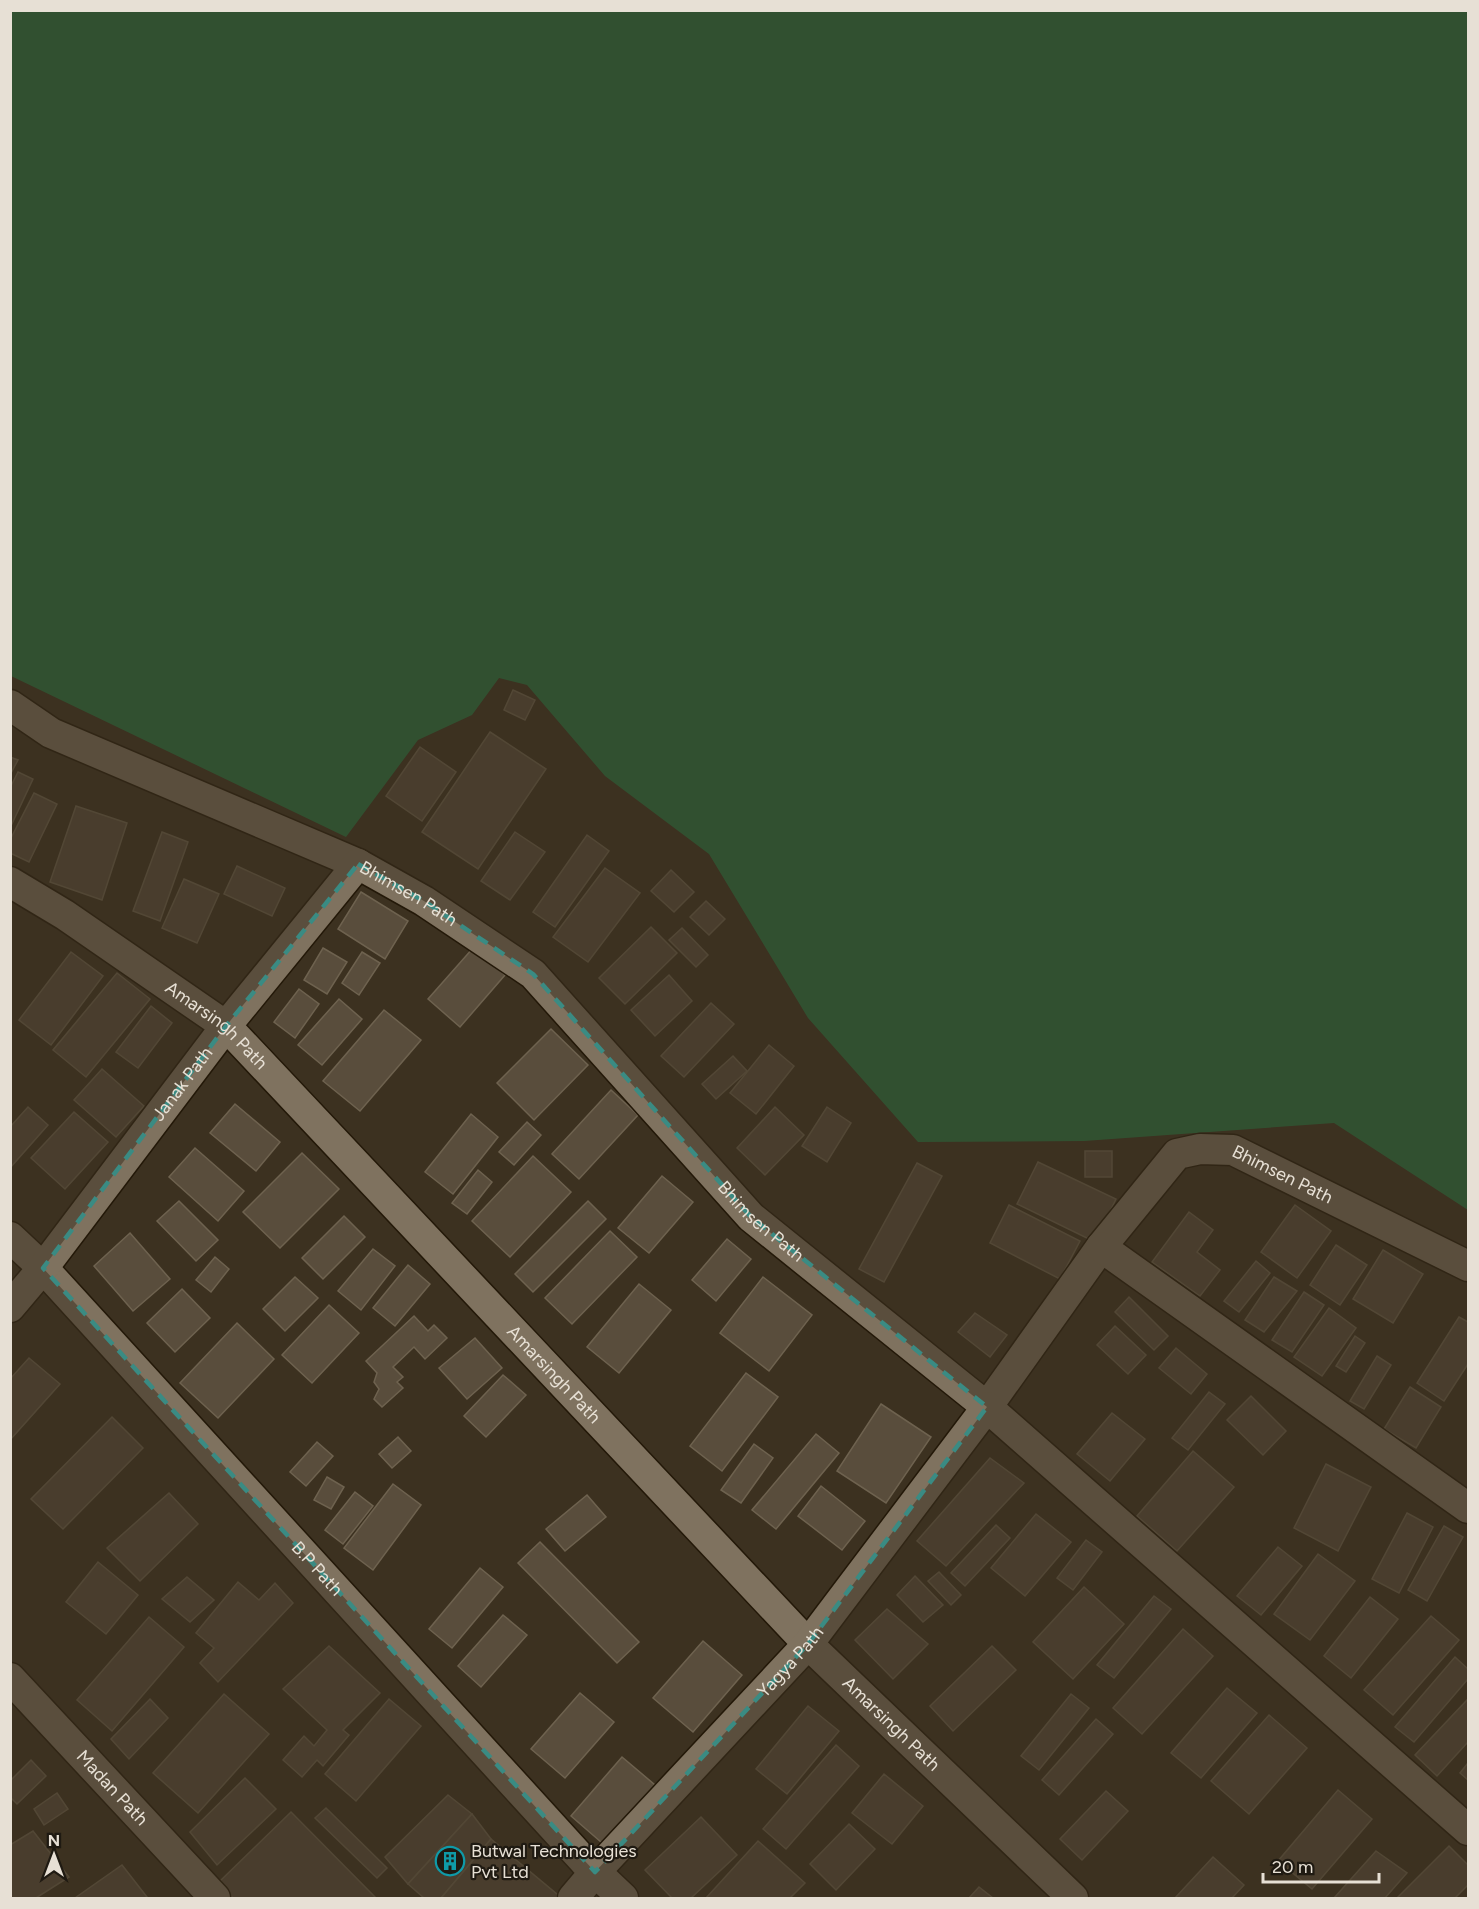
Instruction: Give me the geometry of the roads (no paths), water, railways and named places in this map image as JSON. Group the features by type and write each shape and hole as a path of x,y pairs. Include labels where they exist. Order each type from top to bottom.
{"street":[{"name":"Bhimsen Path","path":"10,705 51,733 358,864 424,901 533,974 751,1217 987,1407 1101,1247 1178,1154 1200,1149 1233,1150 1468,1266"},
{"name":"Janak Path","path":"10,1307 43,1268 226,1026 358,864"},
{"name":"Amarsingh Path","path":"10,882 65,915 226,1026 808,1644 1073,1899"},
{"name":"B.P Path","path":"10,1237 43,1268 594,1872 623,1899"},
{"path":"1101,1247 1468,1508"},
{"name":"Yagya Path","path":"573,1899 594,1872 808,1644 987,1407"},
{"path":"987,1407 1468,1830"},
{"name":"Madan Path","path":"10,1678 215,1899"}],"place":[{"name":"Butwal Technologies Pvt Ltd","path":"450,1861"}]}
